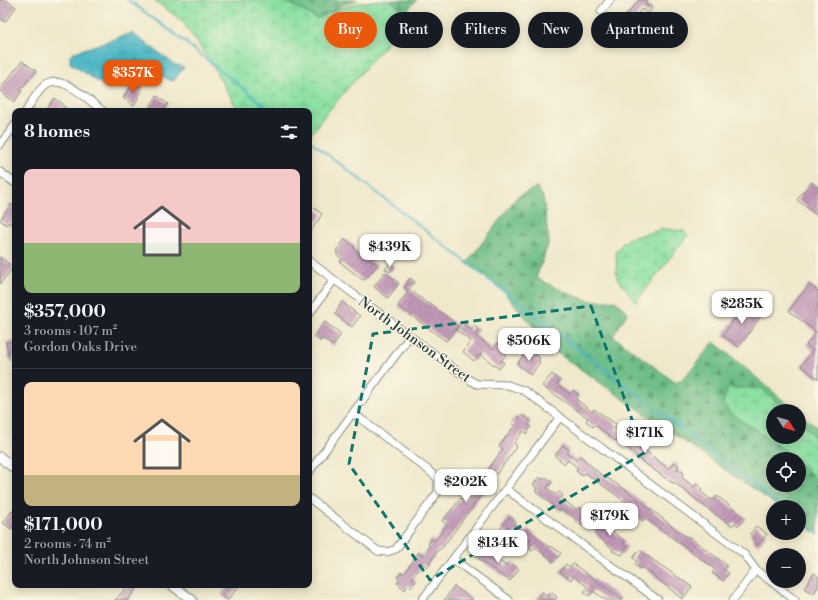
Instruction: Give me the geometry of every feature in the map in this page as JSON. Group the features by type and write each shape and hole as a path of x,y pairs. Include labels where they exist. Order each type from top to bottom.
{"street":[{"path":"601,11 610,0"},
{"path":"28,108 44,86 58,81 68,85 99,108"},
{"path":"0,145 12,129"},
{"path":"0,172 12,181"},
{"name":"North Johnson Street","path":"312,263 477,384 508,385 525,391 744,554 756,570 795,600"},
{"path":"312,310 334,280"},
{"path":"312,468 410,336"},
{"path":"312,500 378,551 387,552 396,549 438,492 438,480 428,470 353,413"},
{"path":"422,600 560,417"},
{"path":"0,457 12,466"},
{"path":"506,488 658,600"},
{"path":"453,559 509,600"},
{"path":"733,600 756,570"},
{"path":"176,588 192,600"}],"highlighted area":[{"path":"591,306 644,453 430,580 349,464 373,334"}],"green space":[{"path":"154,0 284,0 316,19 324,15 324,48 377,48 377,12 331,12 333,11 368,1 387,0 394,3 405,12 385,12 385,45 324,116 312,133 312,108 239,108 235,105 208,58 182,21"},
{"path":"284,0 358,0 345,4 330,12 324,12 324,15 316,19"},
{"path":"389,0 417,0 405,12"},
{"path":"537,187 543,197 549,242 536,278 572,295 591,301 615,301 628,312 613,336 676,383 684,378 714,342 788,404 779,404 760,388 730,413 766,437 766,444 777,444 787,452 766,452 766,492 806,492 806,469 818,481 818,535 806,526 806,500 769,500 556,352 506,295 507,293 467,263 517,197"},
{"path":"664,229 684,231 688,235 636,302 617,278 616,251 627,239"},
{"path":"728,388 761,388 779,404 766,404 766,437 730,413 723,403"},
{"path":"806,419 818,428 818,440 806,428"},
{"path":"806,428 818,440 818,481 806,469 806,452 787,452 777,444 806,444"}],"water":[{"path":"132,33 174,64 184,67 174,81 162,76 147,65 134,62 125,64 110,82 103,85 70,63 70,55 75,52"}],"building":[{"path":"0,0 6,0 16,7 5,22 0,18"},
{"path":"639,0 648,0 645,4 652,8 649,12 646,12 642,9 640,12 629,12"},
{"path":"22,61 36,71 20,90 22,91 14,102 0,91 0,89"},
{"path":"134,82 143,88 134,106 123,98"},
{"path":"157,96 168,104 165,108 149,108"},
{"path":"55,98 66,108 48,108"},
{"path":"811,182 818,187 818,216 797,200"},
{"path":"11,204 12,224 9,222 7,225 0,220"},
{"path":"312,206 322,214 312,229"},
{"path":"345,239 355,247 354,249 377,265 366,279 363,280 340,262 342,259 336,254 338,252 336,251"},
{"path":"0,257 12,266 12,268 0,284"},
{"path":"390,263 394,267 390,272 385,269"},
{"path":"385,272 399,283 388,298 374,287"},
{"path":"410,278 415,282 409,289 458,326 446,341 398,306 408,291 404,287"},
{"path":"809,284 818,291 818,379 801,366 813,350 806,345 816,332 789,311"},
{"path":"342,302 360,316 352,327 335,314"},
{"path":"746,303 762,315 739,347 723,335"},
{"path":"325,322 341,334 333,346 322,338 320,341 314,336"},
{"path":"462,323 471,330 474,326 479,330 475,335 493,349 498,343 509,351 501,361 504,363 499,369 480,354 474,361 463,352 471,341 456,330"},
{"path":"12,341 12,358 9,359 6,342"},
{"path":"530,351 540,358 538,361 540,362 531,375 517,364 526,352 529,353"},
{"path":"552,374 560,380 557,384 570,394 573,390 579,395 576,399 592,412 594,409 613,422 618,426 615,429 630,440 631,438 637,442 640,438 647,444 643,449 669,469 674,462 679,466 677,469 684,473 681,476 694,487 697,484 702,488 700,491 710,499 714,500 717,496 739,513 745,518 739,526 734,523 732,526 712,512 675,483 671,482 643,462 618,439 616,441 595,425 593,427 586,421 588,418 542,386"},
{"path":"523,415 531,421 528,425 531,427 526,434 523,431 514,443 517,446 515,449 442,548 438,550 427,567 423,564 412,578 416,581 411,588 408,585 405,590 397,583 400,579 397,577 401,572 404,574 418,553 423,556 430,546 428,544 431,539 434,541 439,536 447,525 442,521 461,498 465,501 476,484 473,482 479,474 483,476 503,449 499,446 515,425 512,423 517,416 520,418"},
{"path":"563,445 569,450 567,453 577,460 580,456 599,473 626,490 685,536 689,537 724,563 727,567 724,570 729,573 723,581 712,573 715,569 648,520 645,518 643,521 636,516 639,513 635,509 587,474 585,473 582,476 576,471 578,468 568,460 565,464 555,456"},
{"path":"539,477 543,480 545,477 552,482 547,488 556,495 559,492 563,495 561,498 574,508 577,510 579,507 584,511 582,514 587,518 581,526 573,517 561,509 560,511 535,491 537,488 533,485"},
{"path":"12,511 11,529 3,523"},
{"path":"509,517 516,522 514,525 525,533 528,529 546,545 551,546 561,553 554,562 535,547 532,551 526,546 529,543 515,532 512,536 501,528"},
{"path":"601,517 612,525 609,529 625,541 623,544 627,547 622,555 612,551 613,549 595,534 597,531 593,528"},
{"path":"756,526 766,533 766,535 758,545 752,540 754,537 750,534"},
{"path":"482,549 487,553 491,549 497,553 494,557 506,566 509,562 519,569 510,581 476,557"},
{"path":"639,550 692,587 682,599 643,567 641,569 635,565 637,561 633,558"},
{"path":"566,564 570,567 573,564 623,600 606,600 593,591 589,596 584,592 588,587 573,576 571,580 560,572"},
{"path":"814,573 818,576 818,587 813,594 804,588 806,588 806,585"},
{"path":"454,586 461,591 473,600 444,600"},
{"path":"126,588 136,589 128,600 115,600"},
{"path":"227,588 238,588 228,600 221,595"},
{"path":"542,592 548,596 551,592 557,597 555,600 536,600"}],"waterway":[{"path":"128,0 175,34 267,108"},
{"path":"312,142 773,500"},
{"path":"806,525 818,534"}]}
